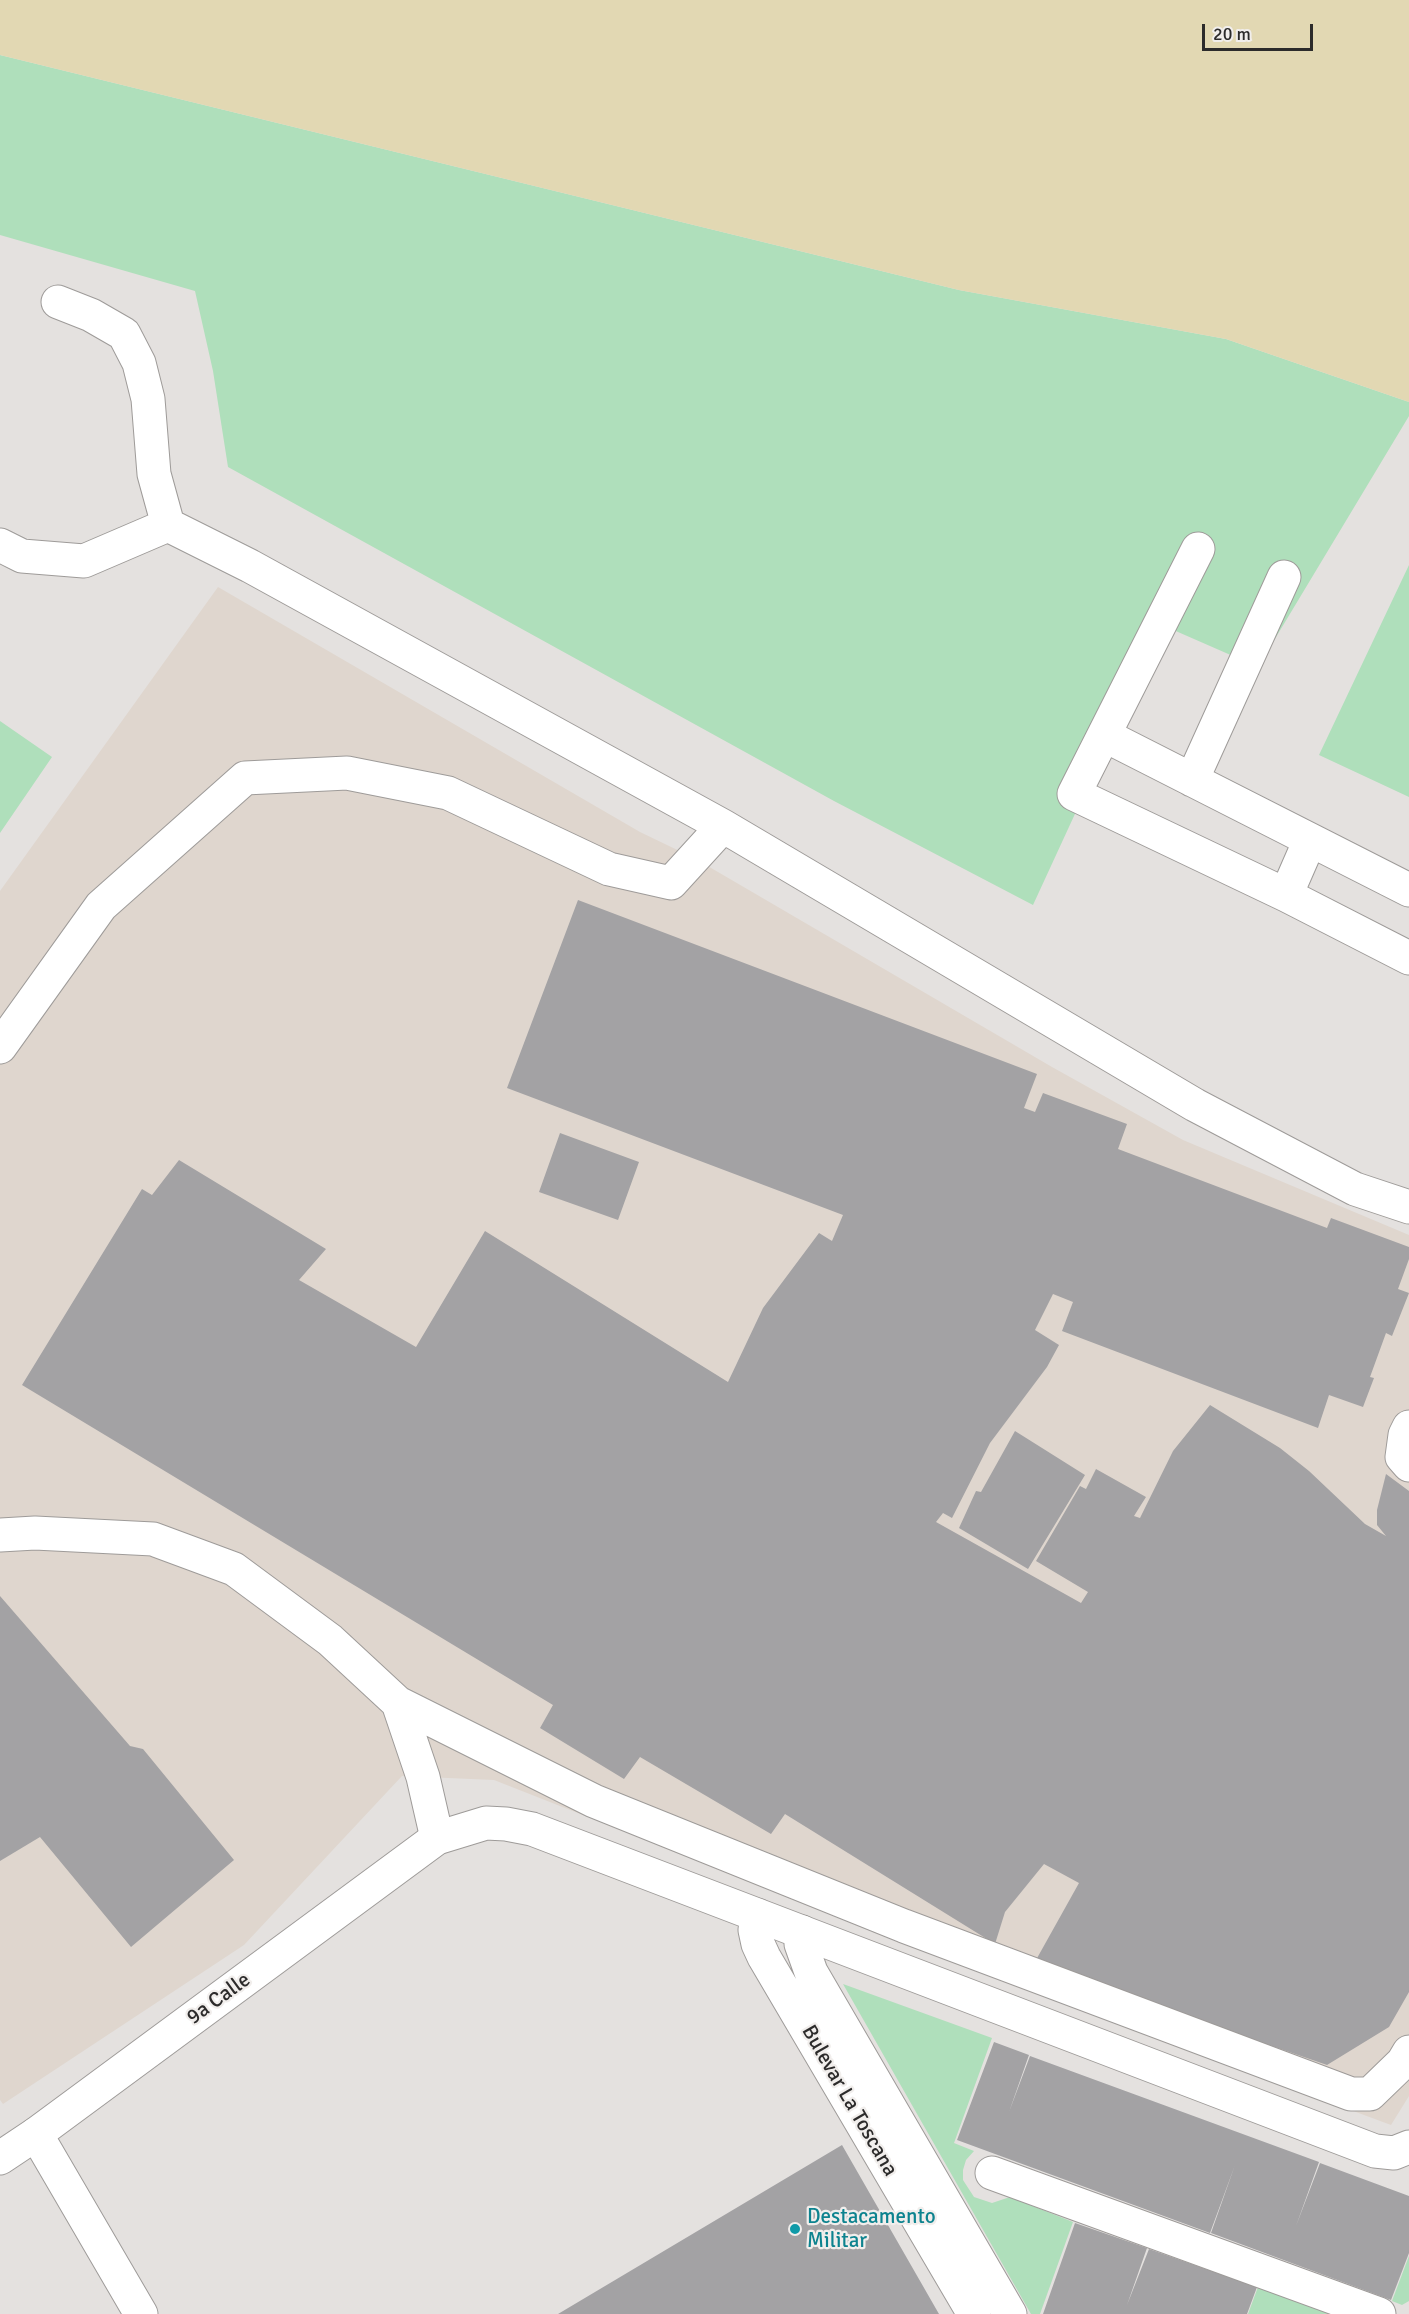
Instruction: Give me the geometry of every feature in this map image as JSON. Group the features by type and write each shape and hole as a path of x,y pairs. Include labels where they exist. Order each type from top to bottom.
{"main road":[{"path":"58,302 91,315 123,334 139,363 148,399 154,474 168,525 250,566 723,826 1195,1105 1355,1189 1409,1207"},
{"path":"0,545 22,556 84,561 168,525"},
{"path":"1198,549 1074,794 1286,895 1409,958"},
{"path":"1192,780 1284,577"},
{"path":"1104,735 1409,890"},
{"path":"0,1047 101,906 245,778 347,773 448,793 609,869 671,883 723,826"},
{"path":"1286,895 1310,840"},
{"path":"1409,1427 1405,1435 1402,1456 1409,1465"},
{"path":"0,1535 35,1533 153,1539 234,1569 330,1640 398,1703 594,1801 904,1926 1351,2094 1370,2094 1403,2062 1409,2052"},
{"path":"398,1703 423,1777 437,1838 486,1824 506,1824 532,1829 1375,2151 1394,2153 1409,2147"},
{"name":"9a Calle","path":"0,2158 36,2134 437,1838"},
{"name":"Bulevar La Toscana","path":"757,1916 755,1930 764,1957 974,2314"},
{"name":"Bulevar La Toscana","path":"802,1932 801,1944 811,1972 1010,2314"},
{"path":"36,2134 141,2314"},
{"path":"992,2173 1379,2314"}],"shaded area":[{"path":"218,587 640,832 694,858 1052,1067 1183,1140 1409,1235 1409,2096 1391,2125 1035,1993 494,1780 402,1776 244,1945 3,2104 0,2100 0,891"}],"green space":[{"path":"0,55 959,290 1226,339 1409,402 1409,416 1258,667 1162,625 1033,905 834,801 228,467 213,371 195,291 0,235"},
{"path":"1409,565 1409,797 1319,755"},
{"path":"0,721 52,757 0,833"},
{"path":"843,1984 992,2038 954,2143 974,2151 966,2160 963,2180 974,2197 992,2203 1010,2197 1073,2222 1040,2314 1031,2314"},
{"path":"1409,2256 1409,2301 1402,2305 1392,2301"},
{"path":"1258,2287 1331,2314 1248,2314"}],"sand":[{"path":"0,0 1409,0 1409,402 1226,339 959,290 0,55"}],"building":[{"path":"578,900 1037,1074 1024,1108 1035,1112 1043,1093 1127,1124 1118,1149 1327,1228 1331,1218 1409,1247 1409,1259 1398,1289 1409,1293 1392,1336 1386,1333 1370,1377 1374,1378 1363,1407 1329,1395 1318,1428 1062,1331 1073,1302 1053,1294 1035,1330 1059,1345 1047,1367 990,1443 952,1518 943,1513 936,1522 1081,1603 1088,1592 1036,1561 1080,1486 1086,1489 1096,1469 1146,1497 1134,1516 1140,1518 1173,1451 1210,1405 1280,1448 1309,1471 1365,1524 1386,1536 1377,1525 1377,1510 1386,1474 1409,1491 1409,1992 1389,2027 1327,2065 1133,1998 1036,1960 1079,1883 1044,1864 1005,1912 995,1944 785,1814 771,1834 640,1757 624,1779 540,1728 553,1705 22,1385 142,1189 152,1195 179,1160 326,1249 299,1280 416,1347 485,1231 728,1382 763,1308 819,1233 832,1241 843,1215 507,1088"},
{"path":"560,1133 639,1162 618,1220 539,1192"},
{"path":"1015,1431 1085,1475 1028,1569 959,1528 976,1491 981,1492"},
{"path":"0,1596 130,1746 143,1749 234,1860 131,1947 40,1837 0,1861"},
{"path":"994,2042 1029,2055 1009,2112 1030,2056 1319,2162 1296,2226 1320,2163 1409,2196 1409,2253 1391,2300 1211,2233 1235,2165 1210,2233 957,2140"},
{"name":"Destacamento Militar","path":"842,2145 939,2314 558,2314"},
{"path":"1075,2223 1147,2248 1127,2305 1149,2249 1257,2287 1247,2314 1043,2314"}],"place":[{"name":"Destacamento Militar","path":"795,2229"}]}
